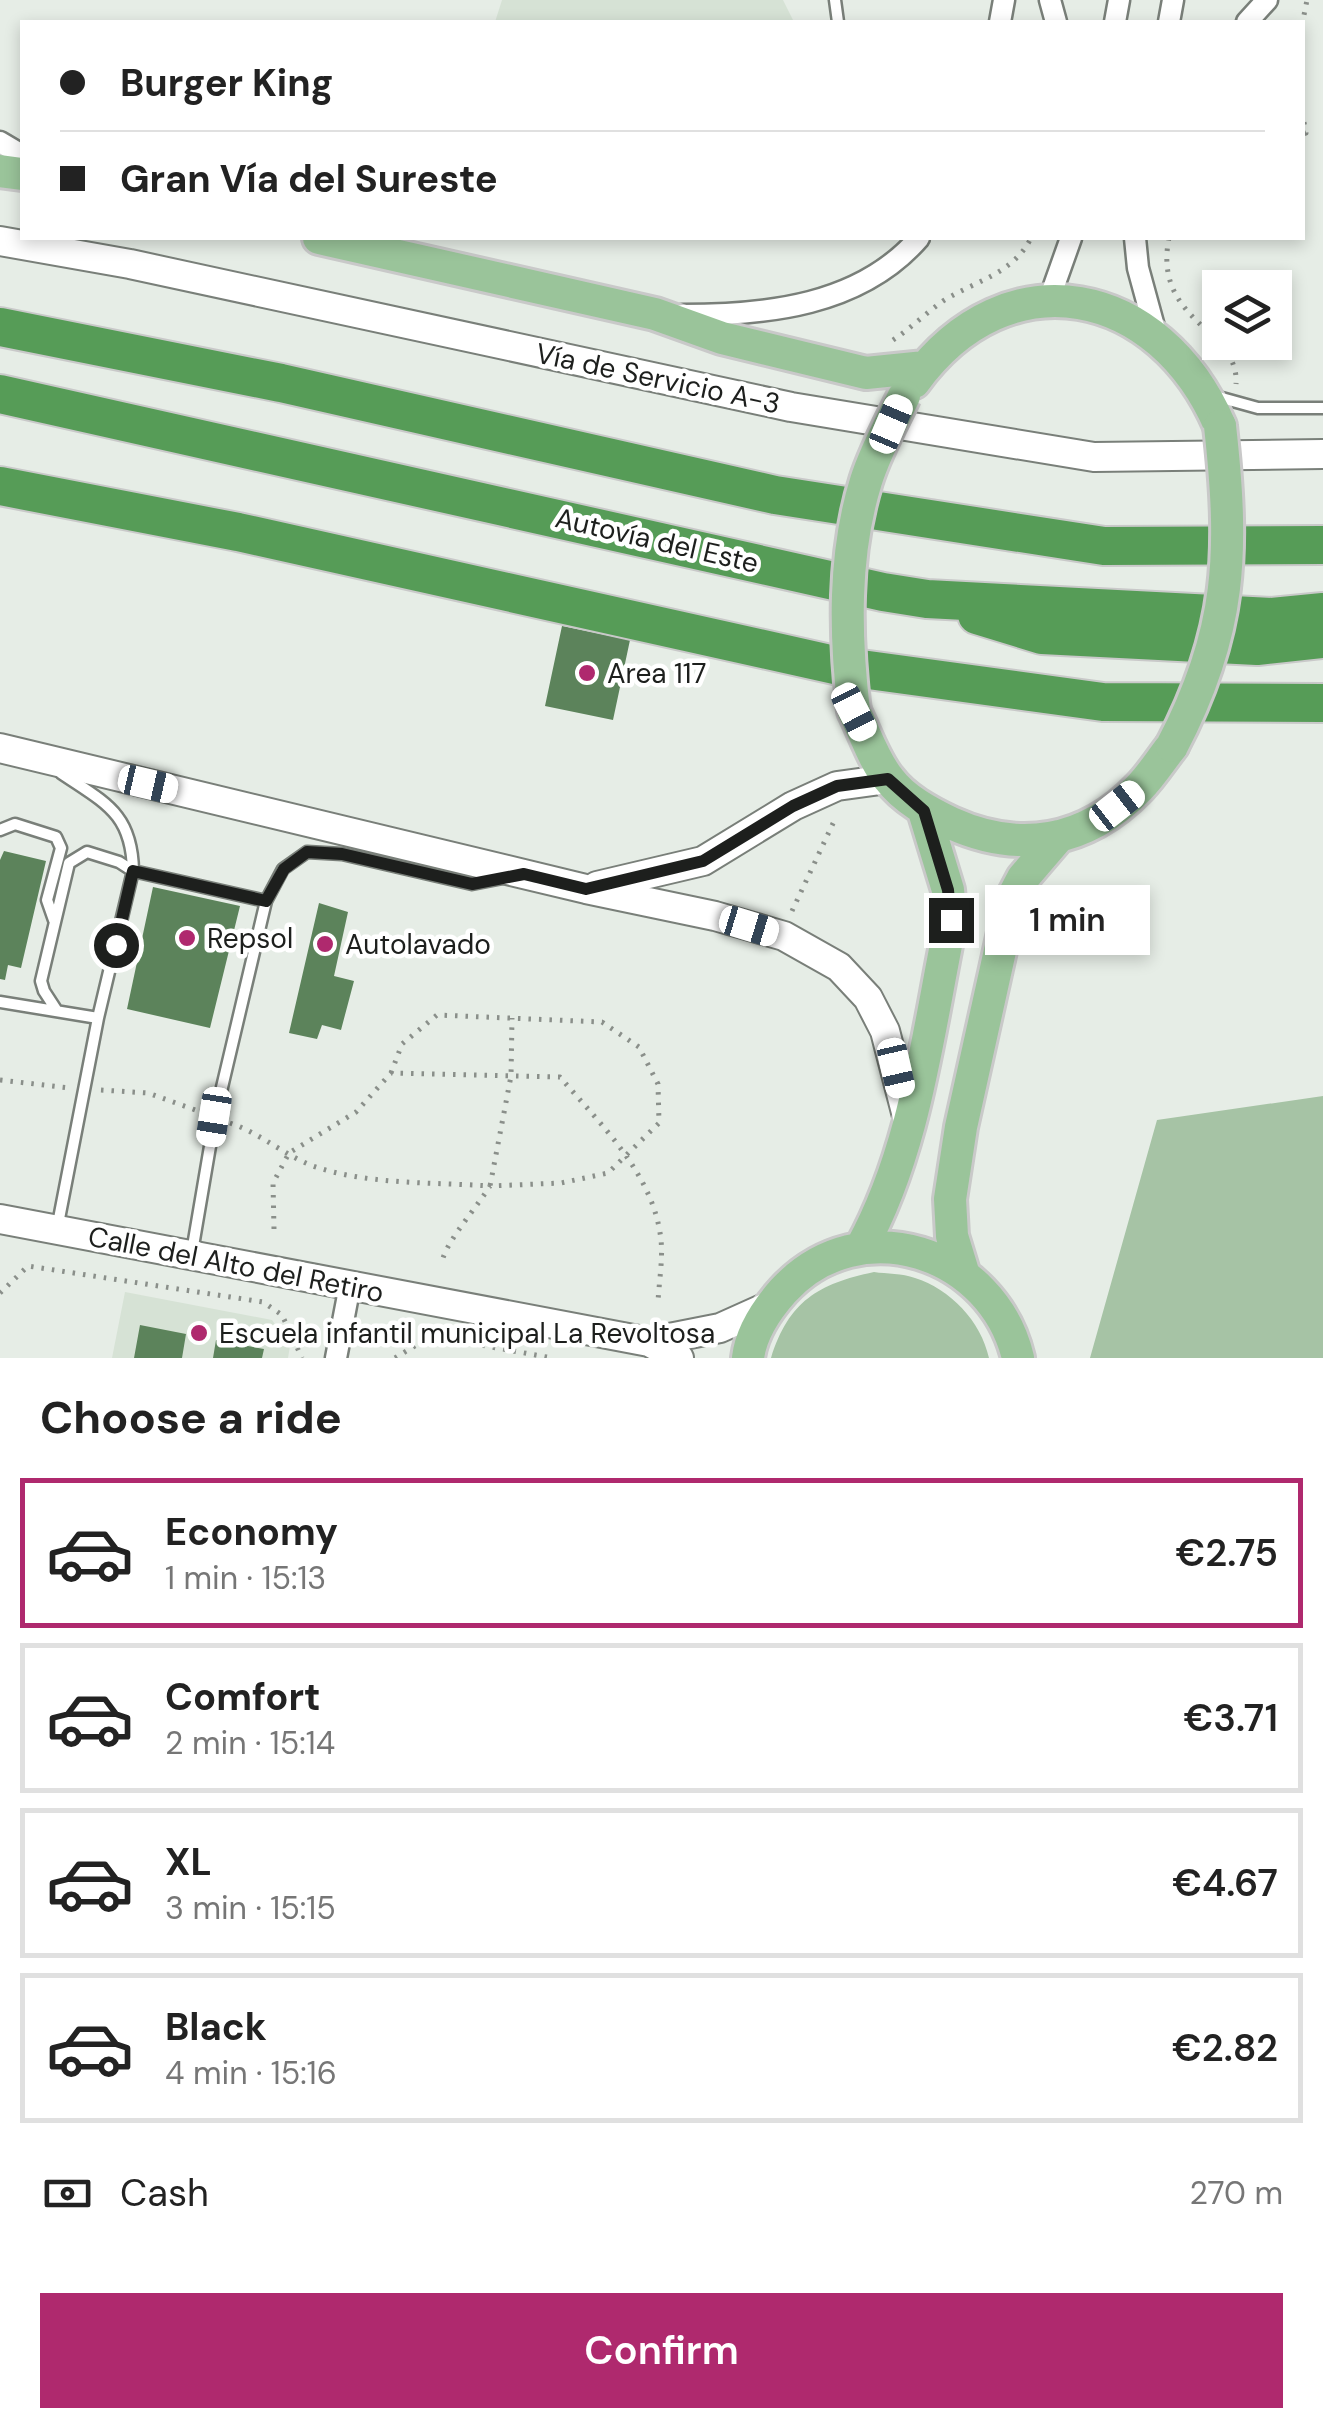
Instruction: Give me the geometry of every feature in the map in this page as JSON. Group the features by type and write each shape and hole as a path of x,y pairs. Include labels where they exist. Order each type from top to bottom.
{"highway":[{"path":"0,327 281,384 774,495 1104,546 1323,545"},
{"name":"Autovía del Este","path":"0,394 583,522 790,572 927,599 1272,617 1323,612"},
{"path":"0,486 238,532 840,666 1103,702 1323,703"},
{"path":"927,599 1042,636 1256,646 1323,639"}],"main road":[{"path":"328,240 655,314 722,338 895,383"},
{"name":"Vía de Servicio A-3","path":"0,241 150,268 791,407 1094,458 1323,454"},
{"path":"1050,300 1100,306 1156,334 1220,407 1229,504 1226,590 1199,696 1172,746 1138,789 1096,822 1059,836 1013,842 982,837 924,811 888,779 854,712 846,647 850,568 866,481 895,383 925,367 956,336 995,312 1050,300"},
{"path":"0,748 586,889 715,916 784,936 840,966 868,998 885,1031 909,1126"},
{"path":"586,889 703,861 793,806 837,786 888,779"},
{"path":"862,1248 892,1186 909,1126 951,920 948,890 924,811"},
{"path":"963,1272 952,1236 950,1199 965,1108 1012,901 1023,878 1059,836"},
{"name":"Calle del Alto del Retiro","path":"0,1219 650,1342 679,1358"},
{"path":"748,1358 769,1306 794,1279 826,1259 862,1248 897,1247 931,1255 963,1272 992,1300 1012,1334 1018,1358"},
{"name":"Calle del Alto del Retiro","path":"650,1342 720,1328 769,1306"}],"street":[{"path":"1249,20 1267,0"},
{"path":"655,314 752,314 795,306 854,286 917,240"},
{"path":"1050,300 1070,240"},
{"path":"1136,240 1138,268 1156,334"},
{"path":"336,1358 350,1285"}],"lane":[{"path":"1220,407 1323,408"},
{"path":"35,756 109,806 126,826 132,845 133,871 98,1018 57,1230"},
{"path":"0,830 15,824 56,837 61,848 47,900 54,921"},
{"path":"57,1010 41,980 69,863 77,857 87,852 133,871 266,901"},
{"path":"192,1256 214,1117 266,901 284,869 307,852 342,854 472,884 524,874"},
{"path":"0,1002 98,1018"}],"path":[{"path":"895,383 889,344 894,338 948,298 1002,272 1030,240"},
{"path":"1169,240 1167,270 1178,302 1210,332 1237,376 1220,407"},
{"path":"790,914 840,809"},
{"path":"0,1080 148,1093 256,1132 289,1153 312,1166 348,1174 490,1186 577,1180 608,1173 659,1123 658,1084 639,1046 602,1022 437,1015 402,1044 391,1073 356,1112 289,1153 272,1183 274,1229"},
{"path":"443,1258 448,1244 470,1219 490,1186 511,1076 512,1018"},
{"path":"391,1073 560,1077 628,1156 647,1196 661,1238 658,1302"},
{"path":"0,1292 28,1266 264,1302 282,1315 302,1358"},
{"path":"394,1358 431,1336 552,1358"}],"shaded area":[{"path":"502,0 783,0 793,20 496,20"},
{"name":"Escuela infantil municipal La Revoltosa","path":"125,1292 272,1320 290,1346 288,1358 112,1358"}],"green space":[{"path":"1323,1096 1323,1358 1090,1358 1157,1120"},
{"path":"874,1272 915,1278 952,1298 979,1331 989,1358 771,1358 787,1322 808,1298 837,1282"}],"building":[{"name":"Area 117","path":"562,626 630,640 613,720 545,706"},
{"path":"4,851 46,861 21,968 8,965 5,980 0,979 0,860"},
{"name":"Repsol","path":"153,887 240,906 210,1028 127,1009"},
{"name":"Autolavado","path":"319,903 348,912 334,976 354,981 341,1030 322,1025 317,1039 289,1033"},
{"path":"140,1325 186,1334 182,1358 134,1358"},
{"path":"216,1340 264,1349 262,1358 213,1358"}],"place":[{"name":"Area 117","path":"587,673"},
{"name":"Repsol","path":"187,938"},
{"name":"Autolavado","path":"325,944"},
{"name":"Escuela infantil municipal La Revoltosa","path":"199,1333"}],"route":[{"path":"116,945 133,871 266,901 284,869 307,852 342,854 472,884 524,874 586,889 703,861 793,806 837,786 888,779 924,811 948,890 951,920"}]}
